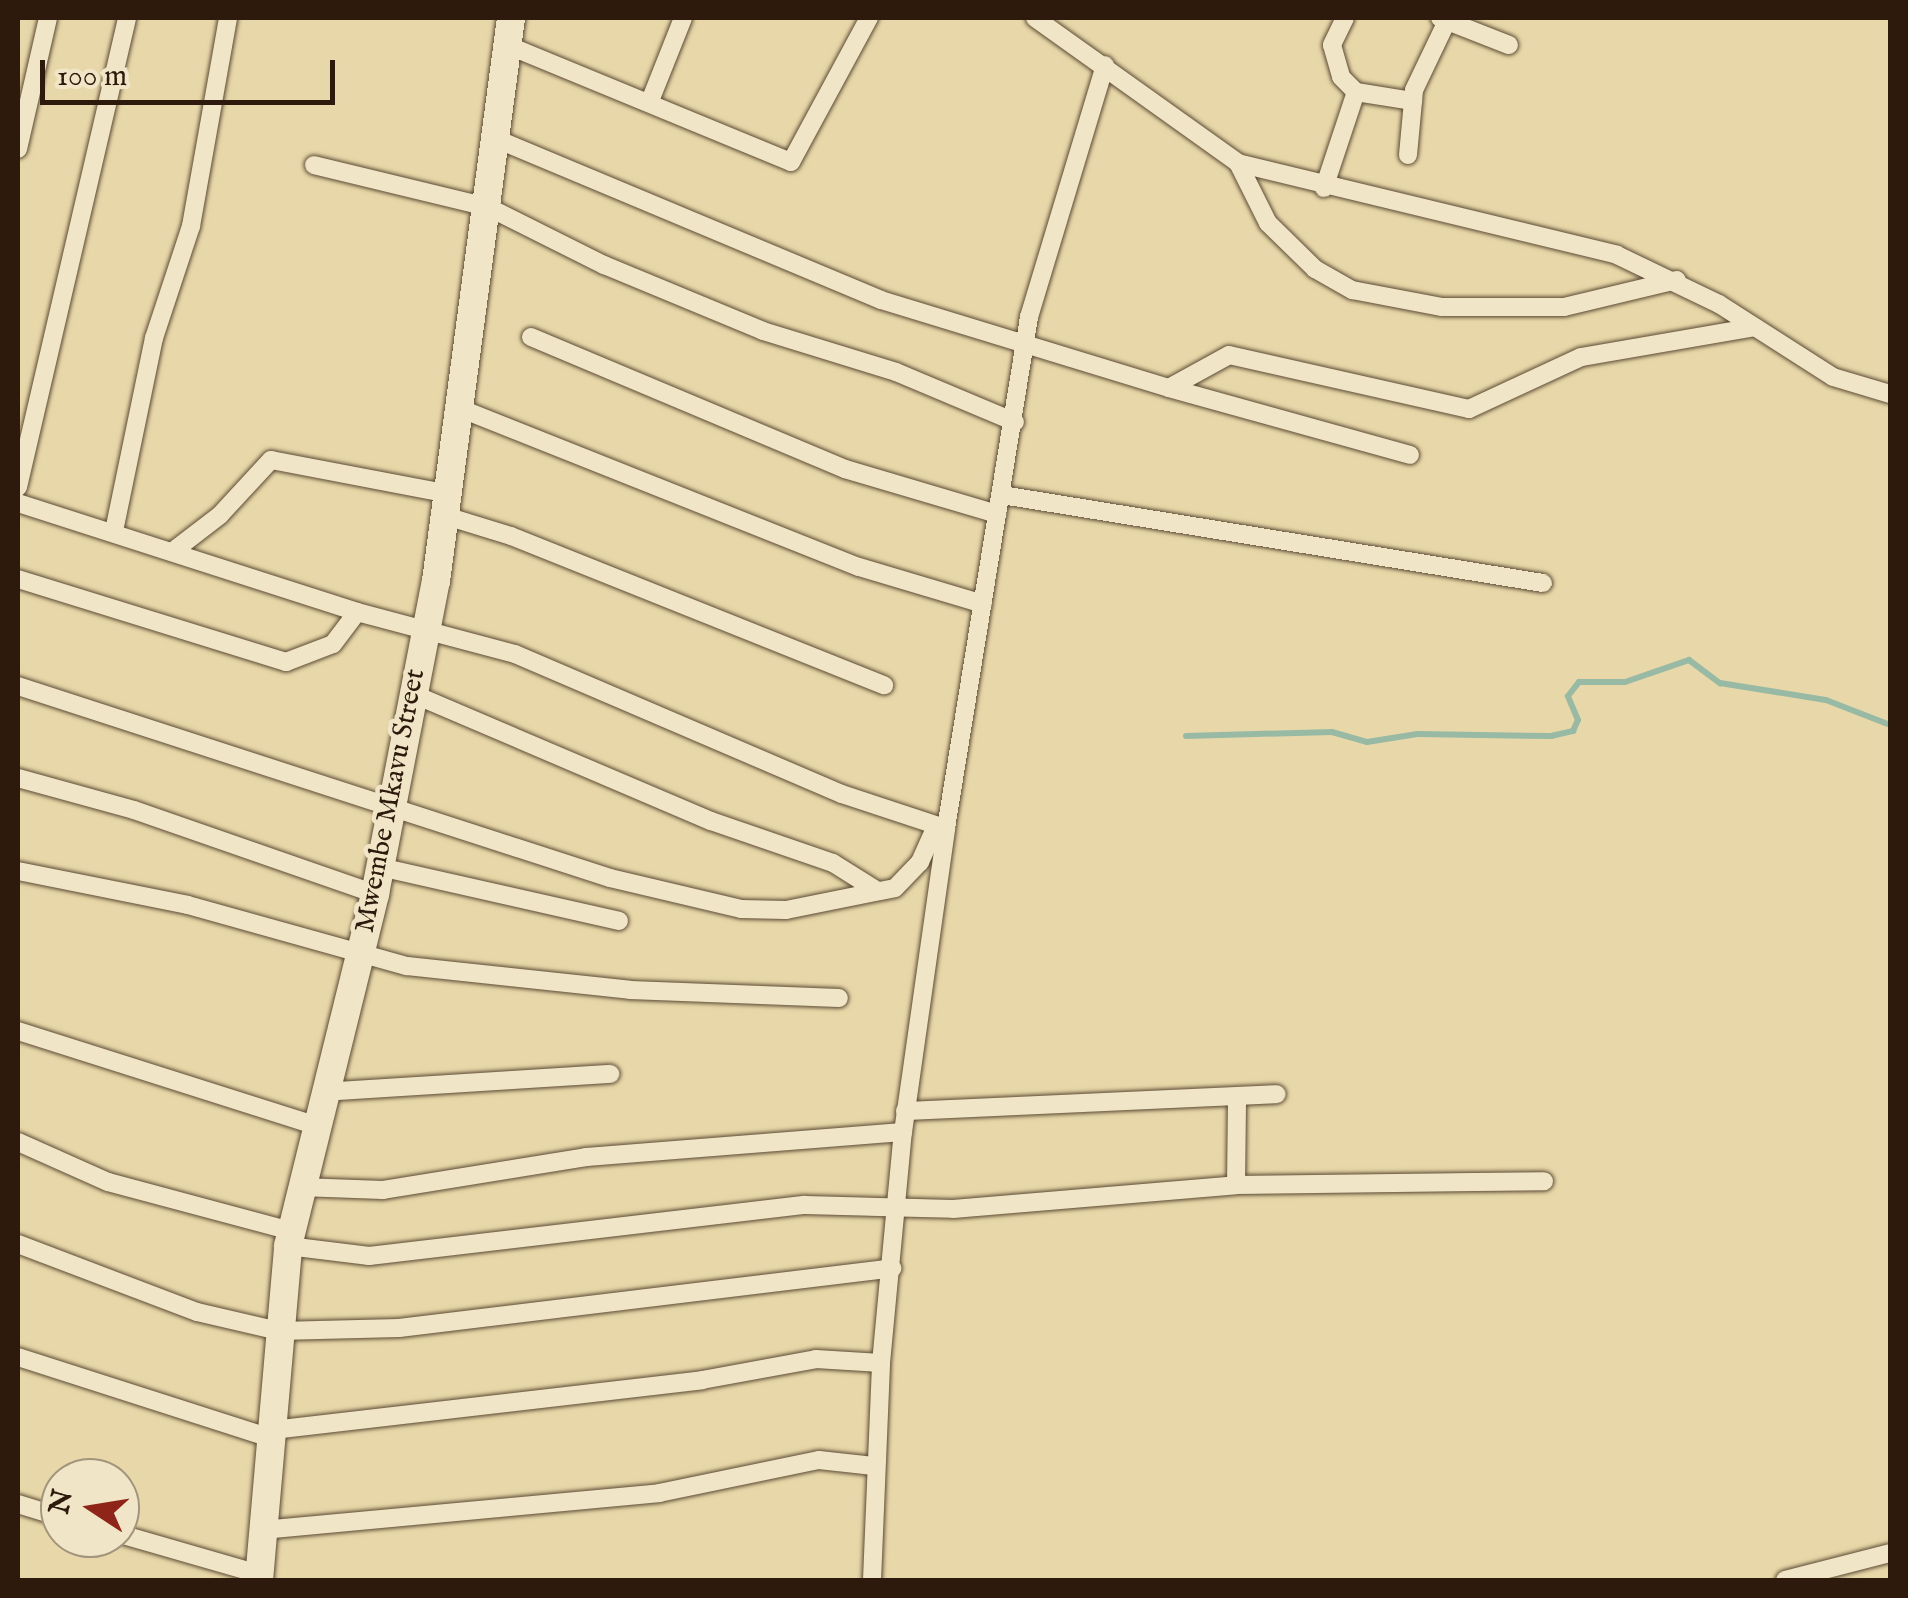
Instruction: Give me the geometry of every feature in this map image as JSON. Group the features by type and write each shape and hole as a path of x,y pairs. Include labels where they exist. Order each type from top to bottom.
{"street":[{"path":"18,148 25,94 48,18"},
{"path":"18,487 127,18"},
{"path":"114,531 154,338 191,226 228,18"},
{"path":"650,102 683,18"},
{"path":"509,31 650,102 791,162 869,18"},
{"path":"1035,18 1238,163 1324,188 1617,254 1678,280 1833,377 1890,394"},
{"path":"1346,18 1332,45 1334,58 1356,92 1413,101"},
{"path":"1408,155 1413,101 1443,19 1510,45"},
{"name":"Mwembe Mkavu Street","path":"259,1577 289,1239 394,804 448,505 509,31"},
{"path":"872,1580 874,1466 902,1132 941,827 1026,342 1105,66"},
{"path":"1324,188 1356,92"},
{"path":"494,138 881,300 1169,388 1410,455"},
{"path":"1238,163 1268,223 1315,269 1352,290 1442,307 1548,308 1678,280"},
{"path":"314,165 488,206 604,265 763,331 896,372 1015,422"},
{"path":"1169,388 1229,355 1469,409 1581,356 1754,327"},
{"path":"531,337 845,468 999,505 1543,583"},
{"path":"459,408 859,567 983,604"},
{"path":"172,552 220,515 271,460 448,505 511,536 884,685"},
{"path":"18,503 358,612 515,654 824,786 941,827"},
{"path":"18,579 271,661 334,644 358,612"},
{"path":"18,686 394,804 610,878 741,909 786,910 908,880 941,827"},
{"path":"412,694 711,821 833,862 876,890"},
{"path":"18,778 378,880 619,921"},
{"path":"18,870 188,905 358,957 562,985 839,998"},
{"path":"18,1030 315,1124"},
{"path":"322,1092 610,1074"},
{"path":"905,1111 1237,1099 1276,1094"},
{"path":"1236,1185 1237,1099"},
{"path":"300,1187 382,1190 586,1157 902,1132"},
{"path":"18,1142 108,1182 289,1239 369,1256 806,1206 1025,1206 1236,1185 1353,1188 1544,1180"},
{"path":"18,1244 196,1312 279,1331 400,1328 892,1268"},
{"path":"18,1356 272,1434 702,1380 816,1360 881,1363"},
{"path":"263,1530 658,1494 819,1460 874,1466"},
{"path":"140,1540 259,1577"},
{"path":"1785,1580 1890,1553"}],"waterway":[{"path":"1186,736 1332,732 1367,742 1417,734 1551,736 1573,731 1578,720 1568,696 1579,682 1625,682 1689,660 1720,683 1826,700 1890,725"}]}
